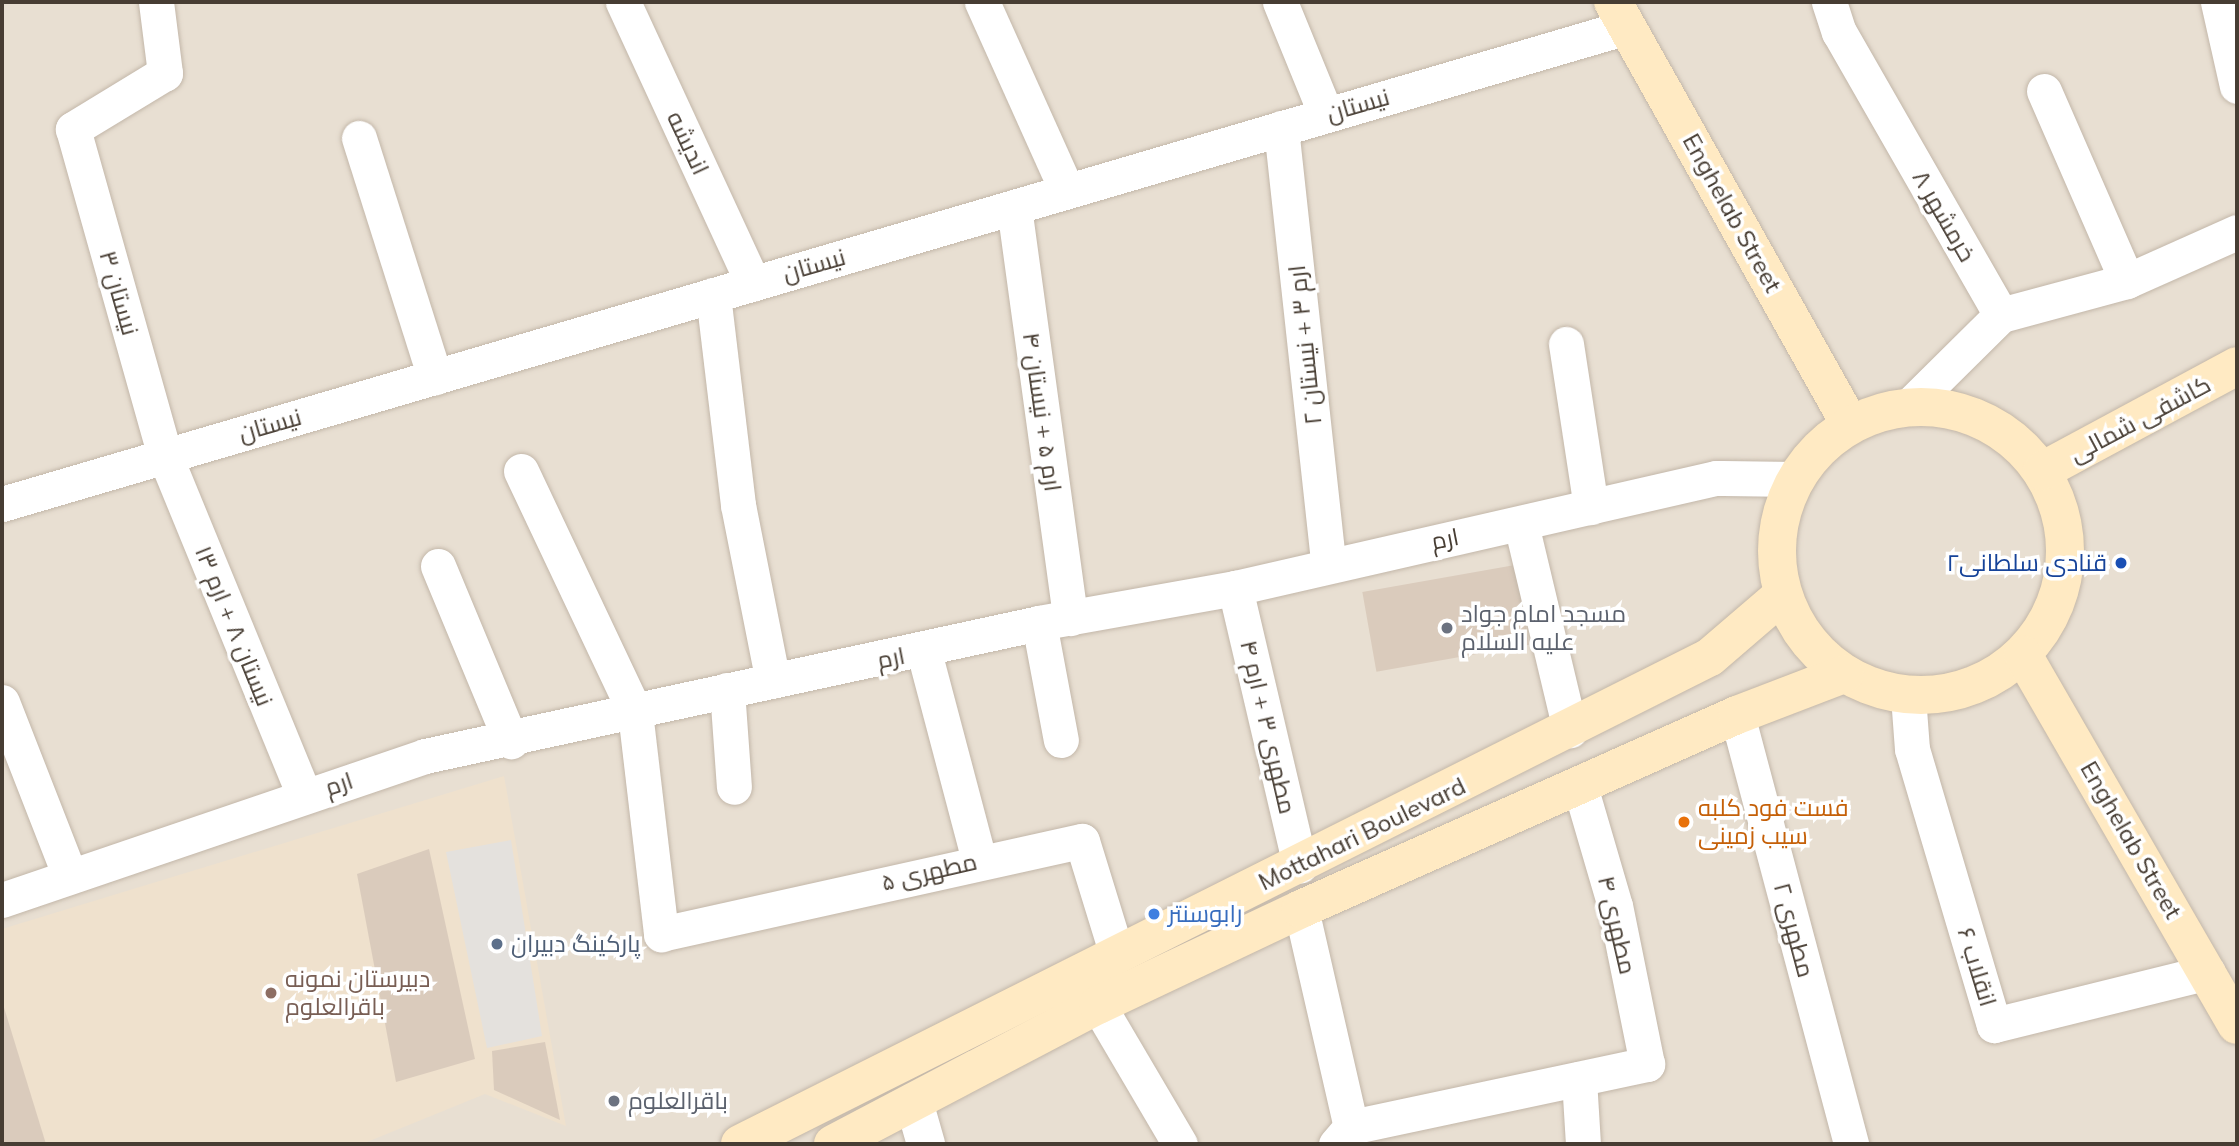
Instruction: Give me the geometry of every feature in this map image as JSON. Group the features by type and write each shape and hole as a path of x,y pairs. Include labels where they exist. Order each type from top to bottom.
{"main road":[{"name":"Enghelab Street","path":"1620,14 1850,424"},
{"name":"کاشفی شمالی","path":"2042,471 2237,366"},
{"path":"1909,406 1948,408 1984,421 2017,442 2042,471 2059,507 2066,547 2062,586 2047,623 2024,655 1989,680 1950,694 1908,696 1844,674 1806,640 1782,595 1776,555 1780,516 1795,479 1809,457 1850,424 1909,406"},
{"name":"Mottahari Boulevard","path":"740,1144 1570,730 1710,657 1782,595"},
{"name":"Enghelab Street","path":"2024,655 2237,1025"},
{"name":"Mottahari Boulevard","path":"833,1144 1098,1004 1301,909 1737,715 1844,674"}],"street":[{"name":"نیستان ۳","path":"156,2 165,73 73,129 164,456"},
{"name":"اندیشه","path":"623,2 753,283"},
{"path":"982,2 1067,191"},
{"path":"1280,2 1326,115"},
{"name":"خرمشهر ۸","path":"1829,2 1839,32 2001,315"},
{"path":"2218,2 2237,86"},
{"name":"نیستان","path":"2,504 1326,115 1620,14"},
{"path":"2044,91 2127,281"},
{"name":"ارم ۳ + نیستان ۲","path":"1281,128 1328,562"},
{"path":"359,138 435,377"},
{"name":"ارم ۵ + نیستان ۴","path":"1014,207 1054,621 1061,740"},
{"path":"1909,406 2001,315 2127,281 2237,232"},
{"path":"713,295 738,505 774,681"},
{"path":"1566,344 1591,507"},
{"name":"نیستان ۸ + ارم ۱۳","path":"164,456 304,795"},
{"path":"521,471 635,712"},
{"name":"ارم","path":"2,900 425,756 511,741 727,690 924,652 1054,621 1235,588 1328,562 1521,524 1716,478 1795,479"},
{"path":"1521,524 1570,730"},
{"path":"438,566 511,741"},
{"name":"مطهری ۳ + ارم ۴","path":"1235,588 1300,865"},
{"path":"924,652 979,860"},
{"path":"727,690 734,787"},
{"name":"انقلاب ۶","path":"1908,696 1912,749 1994,1025 2208,972"},
{"path":"2,702 70,876"},
{"name":"مطهری ۵","path":"635,712 661,934 979,860 1083,841 1117,955"},
{"name":"مطهری ۲","path":"1737,715 1851,1144"},
{"name":"مطهری ۴","path":"1579,1079 1647,1064 1615,906 1580,786"},
{"path":"1301,909 1343,1136 1579,1079 1583,1144"},
{"path":"1098,1004 1180,1144"},
{"path":"914,1102 926,1144"}],"shaded area":[{"path":"2,2 2237,2 2237,1144 2,1144"},
{"name":"دبیرستان نمونه باقرالعلوم","path":"504,776 566,1126 485,1094 362,1144 2,1144 2,929"},
{"name":"پارکینگ دبیران","path":"511,840 542,1036 487,1048 446,852"}],"building":[{"name":"مسجد امام جواد علیه السلام","path":"1515,565 1529,645 1376,672 1362,592"},
{"path":"429,849 475,1059 396,1082 357,874"},
{"path":"2,1001 46,1144 2,1144"},
{"path":"545,1042 560,1120 494,1090 492,1051"}],"place":[{"name":"قنادی سلطانی۲","path":"2121,563"},
{"name":"مسجد امام جواد علیه السلام","path":"1447,628"},
{"name":"فست فود کلبه سیب زمینی","path":"1684,822"},
{"name":"رابوسنتر","path":"1154,914"},
{"name":"پارکینگ دبیران","path":"497,944"},
{"name":"دبیرستان نمونه باقرالعلوم","path":"271,993"},
{"name":"باقرالعلوم","path":"614,1101"}]}
